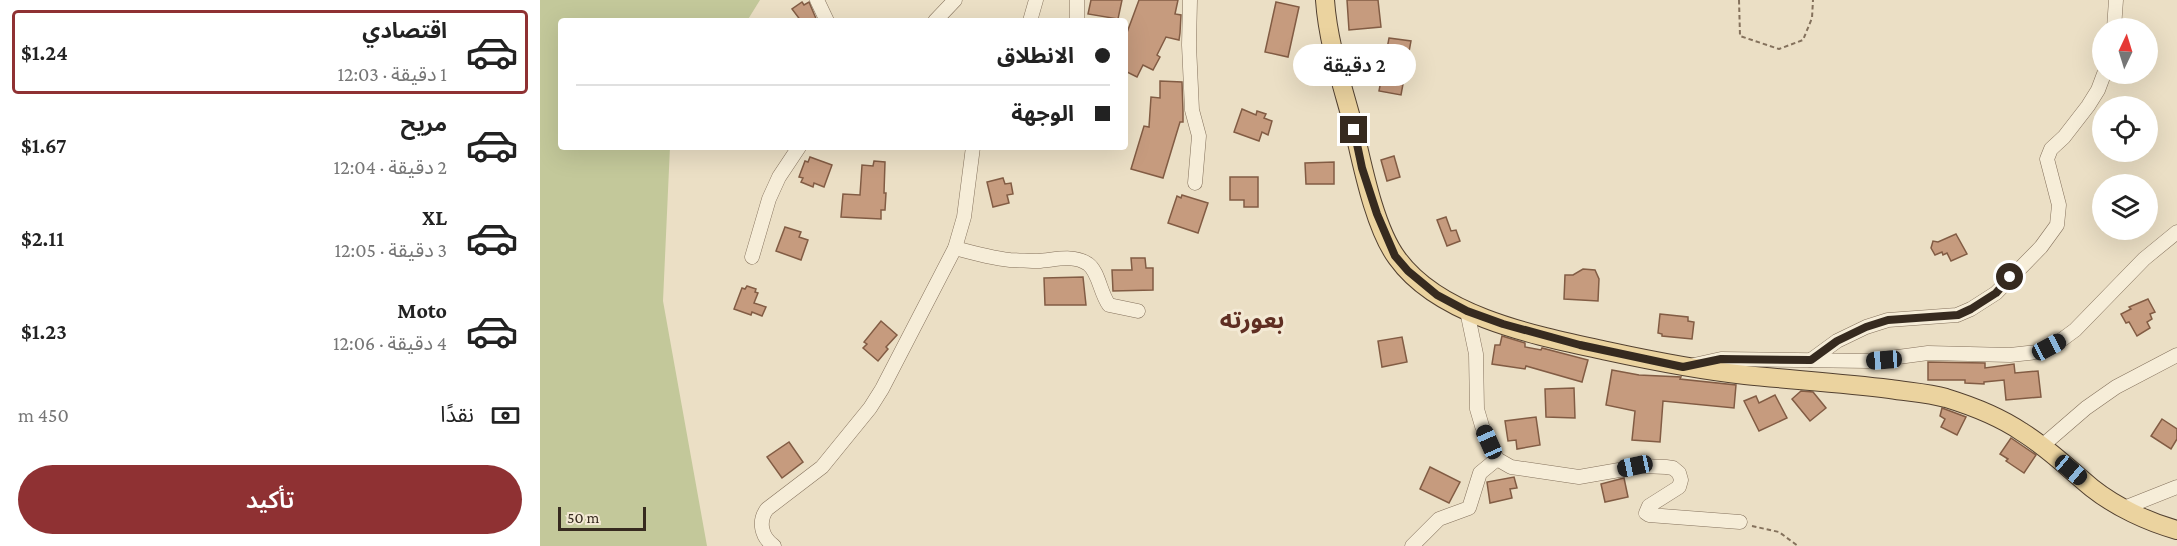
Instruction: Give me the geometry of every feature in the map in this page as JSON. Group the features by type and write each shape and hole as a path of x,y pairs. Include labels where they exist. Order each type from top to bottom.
{"main road":[{"path":"1325,0 1328,31 1362,168 1386,237 1395,256 1408,271 1437,295 1467,311 1538,335 1683,367 1744,375 1855,384 1934,395 1955,401 2002,420 2042,446 2094,489 2124,508 2150,521 2177,530"}],"street":[{"path":"817,0 826,18"},
{"path":"938,18 955,0"},
{"path":"1031,18 1036,0"},
{"path":"1077,0 1077,18"},
{"path":"1190,0 1189,45 1192,110 1198,128 1199,145 1195,183"},
{"path":"2115,18 2116,0"},
{"path":"1811,360 1837,341 1866,327 1888,320 1958,315 1996,293 2041,247 2057,225 2058,206 2047,159 2051,149 2064,137 2088,106 2100,84"},
{"path":"752,257 769,199 779,177 797,150"},
{"path":"774,546 769,543 764,532 761,522 762,515 767,508 822,466 870,408 893,369 955,248 964,217 973,150"},
{"path":"1683,367 1721,359 1868,361 1928,353 2010,355 2037,352 2060,341 2075,330 2144,259 2177,232"},
{"path":"955,248 1009,260 1038,261 1069,258 1083,262 1093,269 1100,291 1110,305 1138,311"},
{"path":"1467,311 1476,354 1477,409 1497,459 1510,467 1579,477 1642,466 1673,468 1679,473 1681,480 1679,487 1648,506 1646,513 1740,522"},
{"path":"2042,446 2069,422 2116,387 2177,355"},
{"path":"1412,546 1439,519 1469,508 1480,473 1497,459"},
{"path":"2124,508 2177,487"}],"path":[{"path":"1739,0 1740,36 1779,49 1803,40 1812,18 1814,0"},
{"path":"1740,522 1779,532 1798,546"}],"green space":[{"path":"540,0 760,0 749,18 558,18 558,150 670,150 663,301 707,546 540,546"}],"building":[{"path":"1091,0 1122,0 1118,18 1088,14"},
{"path":"1139,0 1178,0 1175,14 1181,15 1179,40 1166,37 1153,70 1143,65 1137,77 1128,72 1128,30"},
{"path":"1347,0 1378,0 1381,27 1349,30"},
{"path":"802,2 804,5 809,2 816,18 799,18 792,9"},
{"path":"1276,2 1299,7 1288,57 1265,52"},
{"path":"1389,38 1411,41 1401,95 1379,91"},
{"path":"1160,81 1182,82 1183,112 1183,122 1180,122 1163,178 1131,169 1144,126 1149,127 1151,97 1160,98"},
{"path":"1242,109 1256,115 1257,111 1266,114 1264,118 1272,121 1268,135 1262,132 1259,141 1234,132"},
{"path":"1394,156 1400,177 1387,181 1381,160"},
{"path":"810,157 832,165 824,187 814,183 813,187 801,182 803,178 799,177 805,161 808,162"},
{"path":"874,161 885,162 885,210 881,210 881,219 841,217 843,194 860,195 862,165 873,166"},
{"path":"1334,162 1334,184 1306,184 1305,163"},
{"path":"1230,177 1258,177 1258,207 1244,207 1244,200 1230,200"},
{"path":"1003,178 1005,184 1011,183 1013,194 1007,195 1009,203 993,207 987,182"},
{"path":"1182,195 1208,203 1198,233 1168,223 1177,196 1181,198"},
{"path":"1446,217 1451,231 1456,230 1460,241 1447,246 1437,220"},
{"path":"785,227 801,232 799,237 808,240 801,260 776,251"},
{"path":"1956,234 1967,254 1951,261 1947,253 1943,255 1942,252 1935,255 1931,248 1933,241 1938,242"},
{"path":"1131,258 1145,258 1146,268 1153,268 1153,290 1113,291 1112,270 1132,270"},
{"path":"1583,269 1595,270 1599,279 1598,301 1564,299 1565,275 1573,275"},
{"path":"1083,277 1086,305 1045,305 1044,278"},
{"path":"747,286 756,289 755,292 758,293 754,303 766,307 762,316 734,309 742,288 745,289"},
{"path":"2148,299 2155,312 2150,314 2152,319 2147,322 2150,328 2137,336 2121,314 2131,309 2129,307"},
{"path":"1660,314 1688,317 1688,321 1694,322 1692,339 1662,336 1658,333"},
{"path":"881,321 897,335 886,347 888,349 878,361 863,348 867,344 864,342"},
{"path":"1502,336 1525,343 1525,347 1541,350 1542,348 1588,360 1582,382 1526,366 1525,369 1492,364 1495,345 1500,345"},
{"path":"1402,337 1407,362 1382,367 1378,341"},
{"path":"1928,362 1985,363 1985,368 2014,364 2015,373 2038,371 2041,397 2006,400 2004,380 1984,382 1984,384 1965,383 1965,380 1928,380"},
{"path":"1612,370 1736,385 1734,408 1663,401 1660,442 1632,440 1635,411 1606,405"},
{"path":"1574,388 1575,418 1546,417 1545,389"},
{"path":"1801,391 1813,392 1826,408 1810,421 1792,399"},
{"path":"1775,395 1787,418 1759,431 1744,401 1756,396 1759,403"},
{"path":"1942,408 1966,417 1957,435 1941,427 1945,419 1940,416"},
{"path":"1536,417 1540,445 1517,449 1516,440 1508,441 1505,421"},
{"path":"2162,419 2177,429 2177,439 2171,449 2151,436"},
{"path":"2011,438 2036,455 2024,473 2000,454"},
{"path":"789,442 803,462 782,478 767,457"},
{"path":"1430,467 1460,482 1449,503 1420,489"},
{"path":"1514,477 1517,488 1510,489 1512,498 1490,503 1487,482"},
{"path":"1624,478 1628,497 1605,502 1601,484"}],"district":[{"name":"بعورته","path":"1252,320"}],"route":[{"path":"1354,130 1362,168 1377,214 1395,256 1408,271 1437,295 1467,311 1538,335 1580,345 1683,367 1721,359 1811,360 1837,341 1866,327 1888,320 1958,315 1996,293 2010,277"}]}
